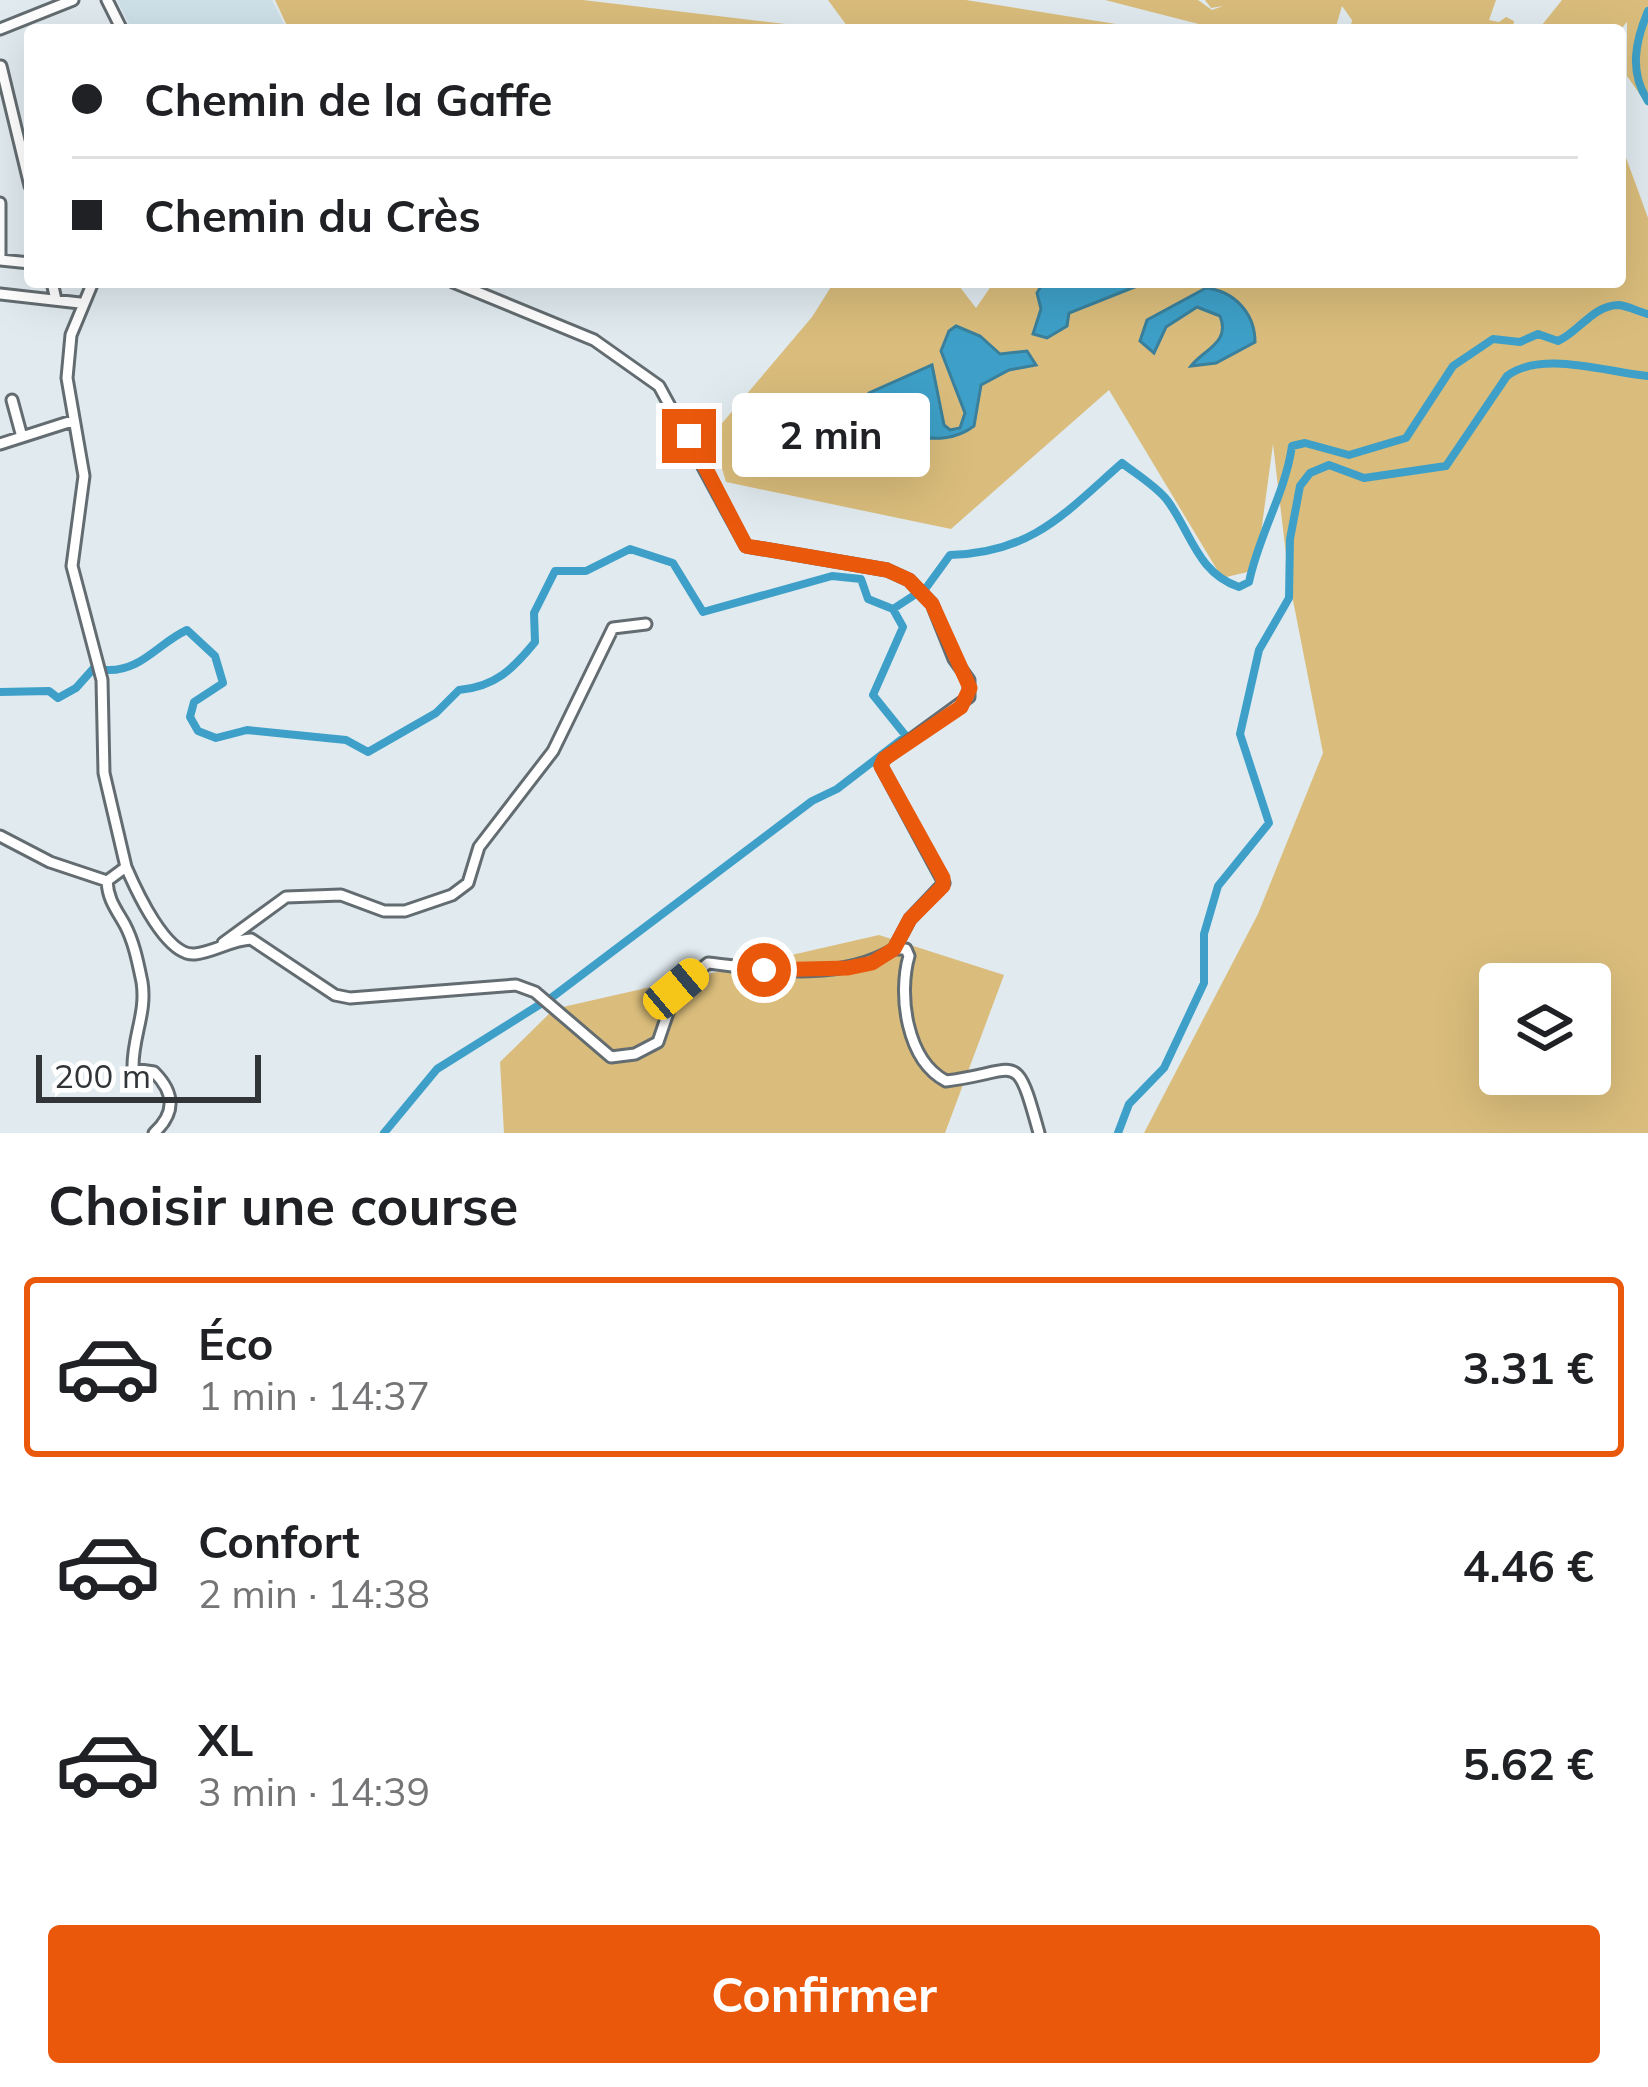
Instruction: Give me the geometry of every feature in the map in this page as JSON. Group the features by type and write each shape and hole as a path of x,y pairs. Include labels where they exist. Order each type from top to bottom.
{"street":[{"path":"0,29 74,0"},
{"path":"43,13 47,24"},
{"path":"2,66 24,160"},
{"path":"0,203 0,257"},
{"path":"53,288 56,301"},
{"path":"89,288 71,335 67,377 84,476 72,566 102,680 104,773 126,867 143,904 181,951 192,955 238,940 263,942 335,995 350,998 516,985 535,992 611,1058 634,1054 658,1042 676,989 708,963 764,970 872,963 894,949 910,919 944,883 881,766 884,759 969,697 969,680 953,659 932,604 909,580 887,570 746,546 672,404 641,371 595,340 468,288"},
{"path":"0,294 80,303"},
{"path":"12,400 22,437"},
{"path":"0,445 72,421"},
{"path":"218,946 286,897 341,896 384,911 404,911 452,895 468,883 479,847 553,751 613,628 646,624"},
{"path":"0,836 50,862 107,880"},
{"path":"107,880 126,867"},
{"path":"107,880 108,898 127,928 141,981 144,1018 135,1036 133,1069 154,1072 172,1105 167,1121 154,1133"},
{"path":"894,949 906,950 909,956 902,970 911,1040 923,1060 946,1081 1003,1067 1014,1071 1025,1083 1039,1133"}],"shaded area":[{"path":"117,0 272,0 284,24 129,24"},
{"path":"275,0 583,0 785,24 286,24"},
{"path":"828,0 966,0 1116,24 846,24"},
{"path":"1105,0 1198,0 1212,10 1223,6 1211,8 1205,0 1496,0 1489,20 1499,22 1506,17 1514,21 1514,24 1351,24 1342,6 1337,24 1199,24"},
{"path":"1562,0 1648,0 1648,106 1627,76 1627,22 1543,24"},
{"path":"1626,158 1648,218 1648,1133 1144,1133 1258,914 1323,753 1289,580 1273,444 1256,570 1222,578 1109,390 951,529 726,482 712,435 812,317 830,288 961,288 976,308 990,288 1626,288"},
{"path":"879,935 1004,975 945,1133 504,1133 500,1062 554,1009"}],"water":[{"path":"1040,288 1132,288 1069,313 1067,326 1047,338 1033,334 1041,309"},
{"path":"1206,288 1241,305 1255,342 1216,363 1191,366 1222,333 1220,316 1197,307 1166,327 1154,353 1140,341 1147,320"},
{"path":"956,326 980,336 1000,354 1027,351 1036,365 1009,370 981,385 974,426 960,434 929,438 899,429 865,397 932,365 944,425 950,430 960,428 965,413 941,351"}],"waterway":[{"path":"1648,11 1636,57 1638,79 1648,101"},
{"path":"926,588 950,555 979,553 1025,538 1064,514 1122,463 1167,500 1213,572 1239,587 1249,582 1292,446 1305,443 1349,455 1406,438 1453,366 1493,339 1520,342 1538,334 1558,341 1610,306 1648,314"},
{"path":"1118,1133 1129,1104 1164,1068 1204,983 1204,934 1218,886 1269,823 1240,734 1259,650 1289,598 1290,539 1300,486 1310,473 1329,465 1364,478 1446,466 1507,376 1521,368 1574,365 1648,376"},
{"path":"106,670 139,662 187,630 215,656 223,683 194,702 190,717 198,731 216,738 247,730 346,740 368,752 436,713 459,690 493,681 519,660 535,642 534,613 555,571 586,571 630,549 673,563 703,612 832,576 861,579 868,599 893,609 916,594"},
{"path":"551,998 906,736 873,695 903,627 893,609"},
{"path":"0,692 49,691 58,698 76,688 93,669"},
{"path":"384,1133 437,1069 539,1005"}],"route":[{"path":"689,436 746,546 887,570 909,580 932,604 953,659 969,680 969,697 961,707 884,759 881,766 943,878 943,886 910,919 894,949 872,963 764,970"}]}
